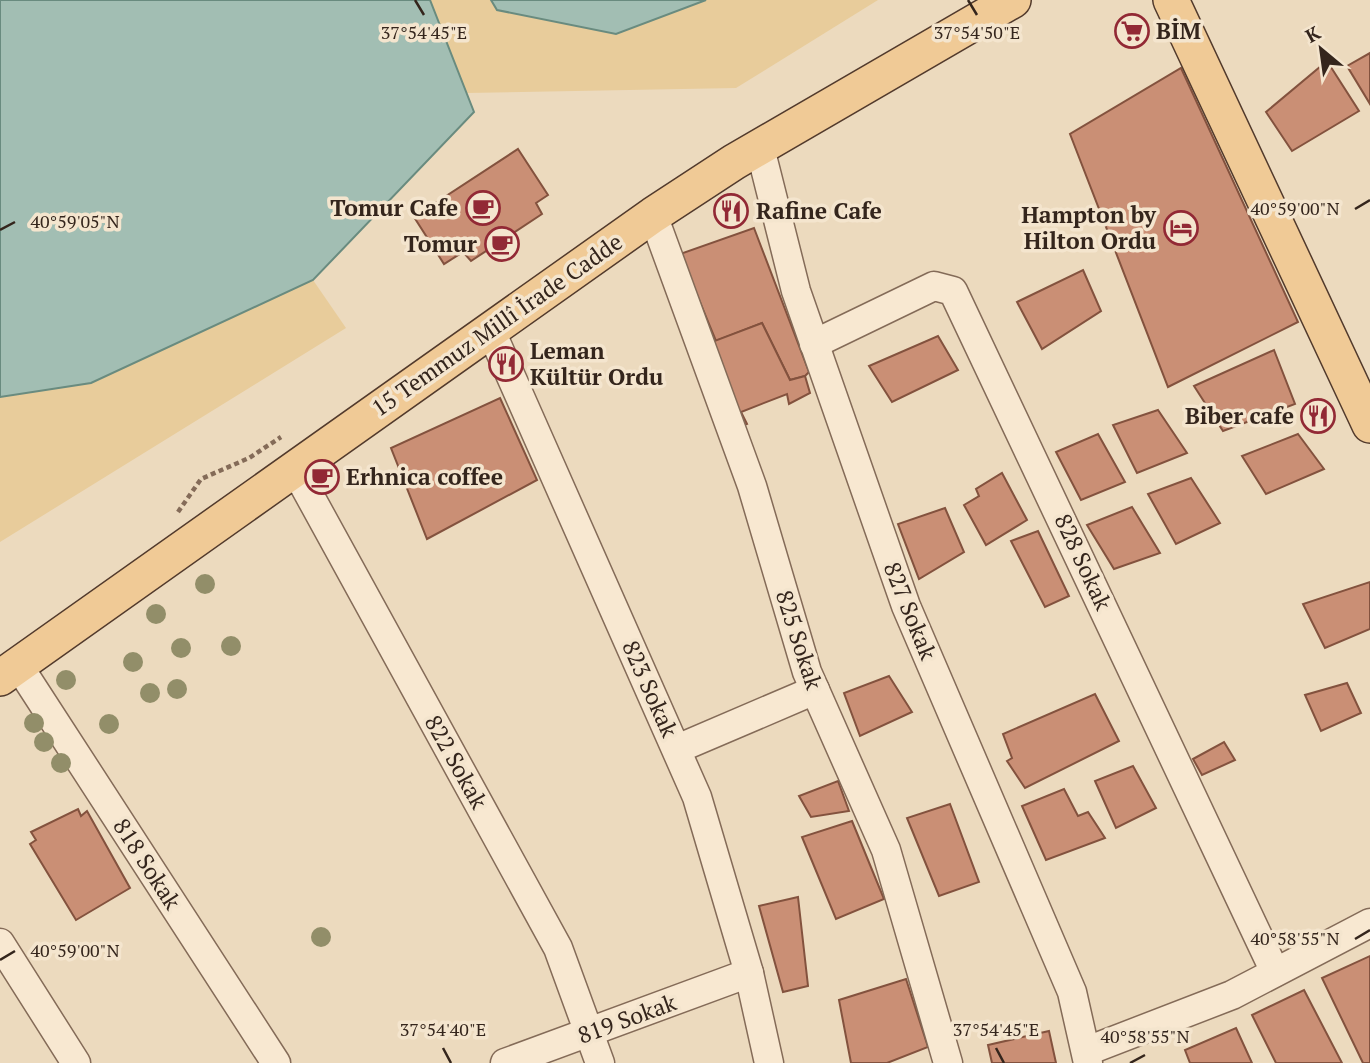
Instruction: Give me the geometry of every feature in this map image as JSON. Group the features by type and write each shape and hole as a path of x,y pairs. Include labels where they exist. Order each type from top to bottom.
{"main road":[{"name":"15 Temmuz Millî İrade Cadde","path":"9,671 653,215 760,148 1013,0"},
{"path":"1171,0 1366,405"}],"street":[{"name":"827 Sokak","path":"760,148 796,291 906,606 1072,992 1088,1057"},
{"name":"825 Sokak","path":"653,215 752,486 815,691 886,850 948,1063"},
{"name":"828 Sokak","path":"814,344 934,286 953,291 1275,972"},
{"name":"823 Sokak","path":"490,329 698,797 749,973 769,1063"},
{"name":"822 Sokak","path":"295,468 558,948 600,1063"},
{"name":"818 Sokak","path":"9,671 276,1063"},
{"path":"677,749 815,691"},
{"path":"1088,1057 1232,995 1370,923"},
{"path":"0,943 76,1063"},
{"name":"819 Sokak","path":"505,1063 749,973"}],"sand":[{"path":"430,0 878,0 736,88 466,93"},
{"path":"313,280 346,328 0,542 0,397 91,383"}],"shaded area":[{"path":"0,0 430,0 474,112 313,280 91,383 0,397"},
{"path":"491,0 706,0 616,34 497,10"}],"building":[{"path":"1370,53 1370,104 1347,66"},
{"path":"1327,61 1359,111 1292,151 1266,112"},
{"name":"Hampton by Hilton Ordu","path":"1181,68 1298,322 1168,387 1070,134"},
{"name":"Tomur Cafe","path":"518,149 548,195 536,203 542,214 471,261 463,252 444,264 414,217"},
{"path":"754,228 809,372 805,376 790,380 762,323 716,341 680,254"},
{"path":"1083,270 1101,311 1042,349 1017,302"},
{"path":"762,323 790,380 805,376 810,393 789,404 787,394 741,412 747,424 737,427 709,343"},
{"path":"938,336 958,370 892,402 869,366"},
{"path":"1274,350 1295,404 1223,431 1194,386"},
{"path":"500,398 537,480 427,539 391,448"},
{"path":"1158,410 1187,453 1137,473 1113,425"},
{"path":"1098,434 1125,482 1081,500 1056,452"},
{"path":"1298,434 1324,469 1266,494 1242,456"},
{"path":"1002,473 1027,520 986,545 964,505 979,496 976,489"},
{"path":"1191,478 1220,523 1176,544 1148,494"},
{"path":"1132,507 1160,553 1114,569 1087,525"},
{"path":"945,508 964,552 919,579 898,524"},
{"path":"1038,531 1069,596 1045,607 1011,541"},
{"path":"1370,582 1370,629 1325,648 1303,604"},
{"path":"889,676 912,712 860,736 844,693"},
{"path":"1347,683 1361,713 1321,731 1305,695"},
{"path":"1095,694 1119,741 1025,788 1007,761 1012,758 1003,734"},
{"path":"1224,742 1235,760 1202,775 1193,759"},
{"path":"1133,766 1156,808 1116,828 1095,781"},
{"path":"838,781 849,811 811,817 799,796"},
{"path":"1064,789 1078,816 1088,812 1105,838 1046,860 1022,806"},
{"path":"950,804 979,882 939,896 907,818"},
{"path":"78,809 81,816 87,811 130,888 76,920 30,844 36,840 31,832"},
{"path":"852,821 884,899 836,919 802,837"},
{"path":"798,897 808,986 783,992 759,906"},
{"path":"1370,956 1370,1063 1363,1063 1322,978"},
{"path":"906,979 928,1047 887,1063 851,1063 839,1000"},
{"path":"1304,990 1342,1063 1276,1063 1252,1015"},
{"path":"1236,1028 1252,1063 1190,1063 1185,1050"},
{"path":"1049,1031 1056,1063 992,1063 988,1045"}],"place":[{"name":"BİM","path":"1132,31"},
{"name":"Tomur Cafe","path":"483,208"},
{"name":"Rafine Cafe","path":"731,211"},
{"name":"Hampton by Hilton Ordu","path":"1181,228"},
{"name":"Tomur","path":"502,244"},
{"name":"Leman Kültür Ordu","path":"506,364"},
{"name":"Biber cafe","path":"1318,416"},
{"name":"Erhnica coffee","path":"322,477"}]}
